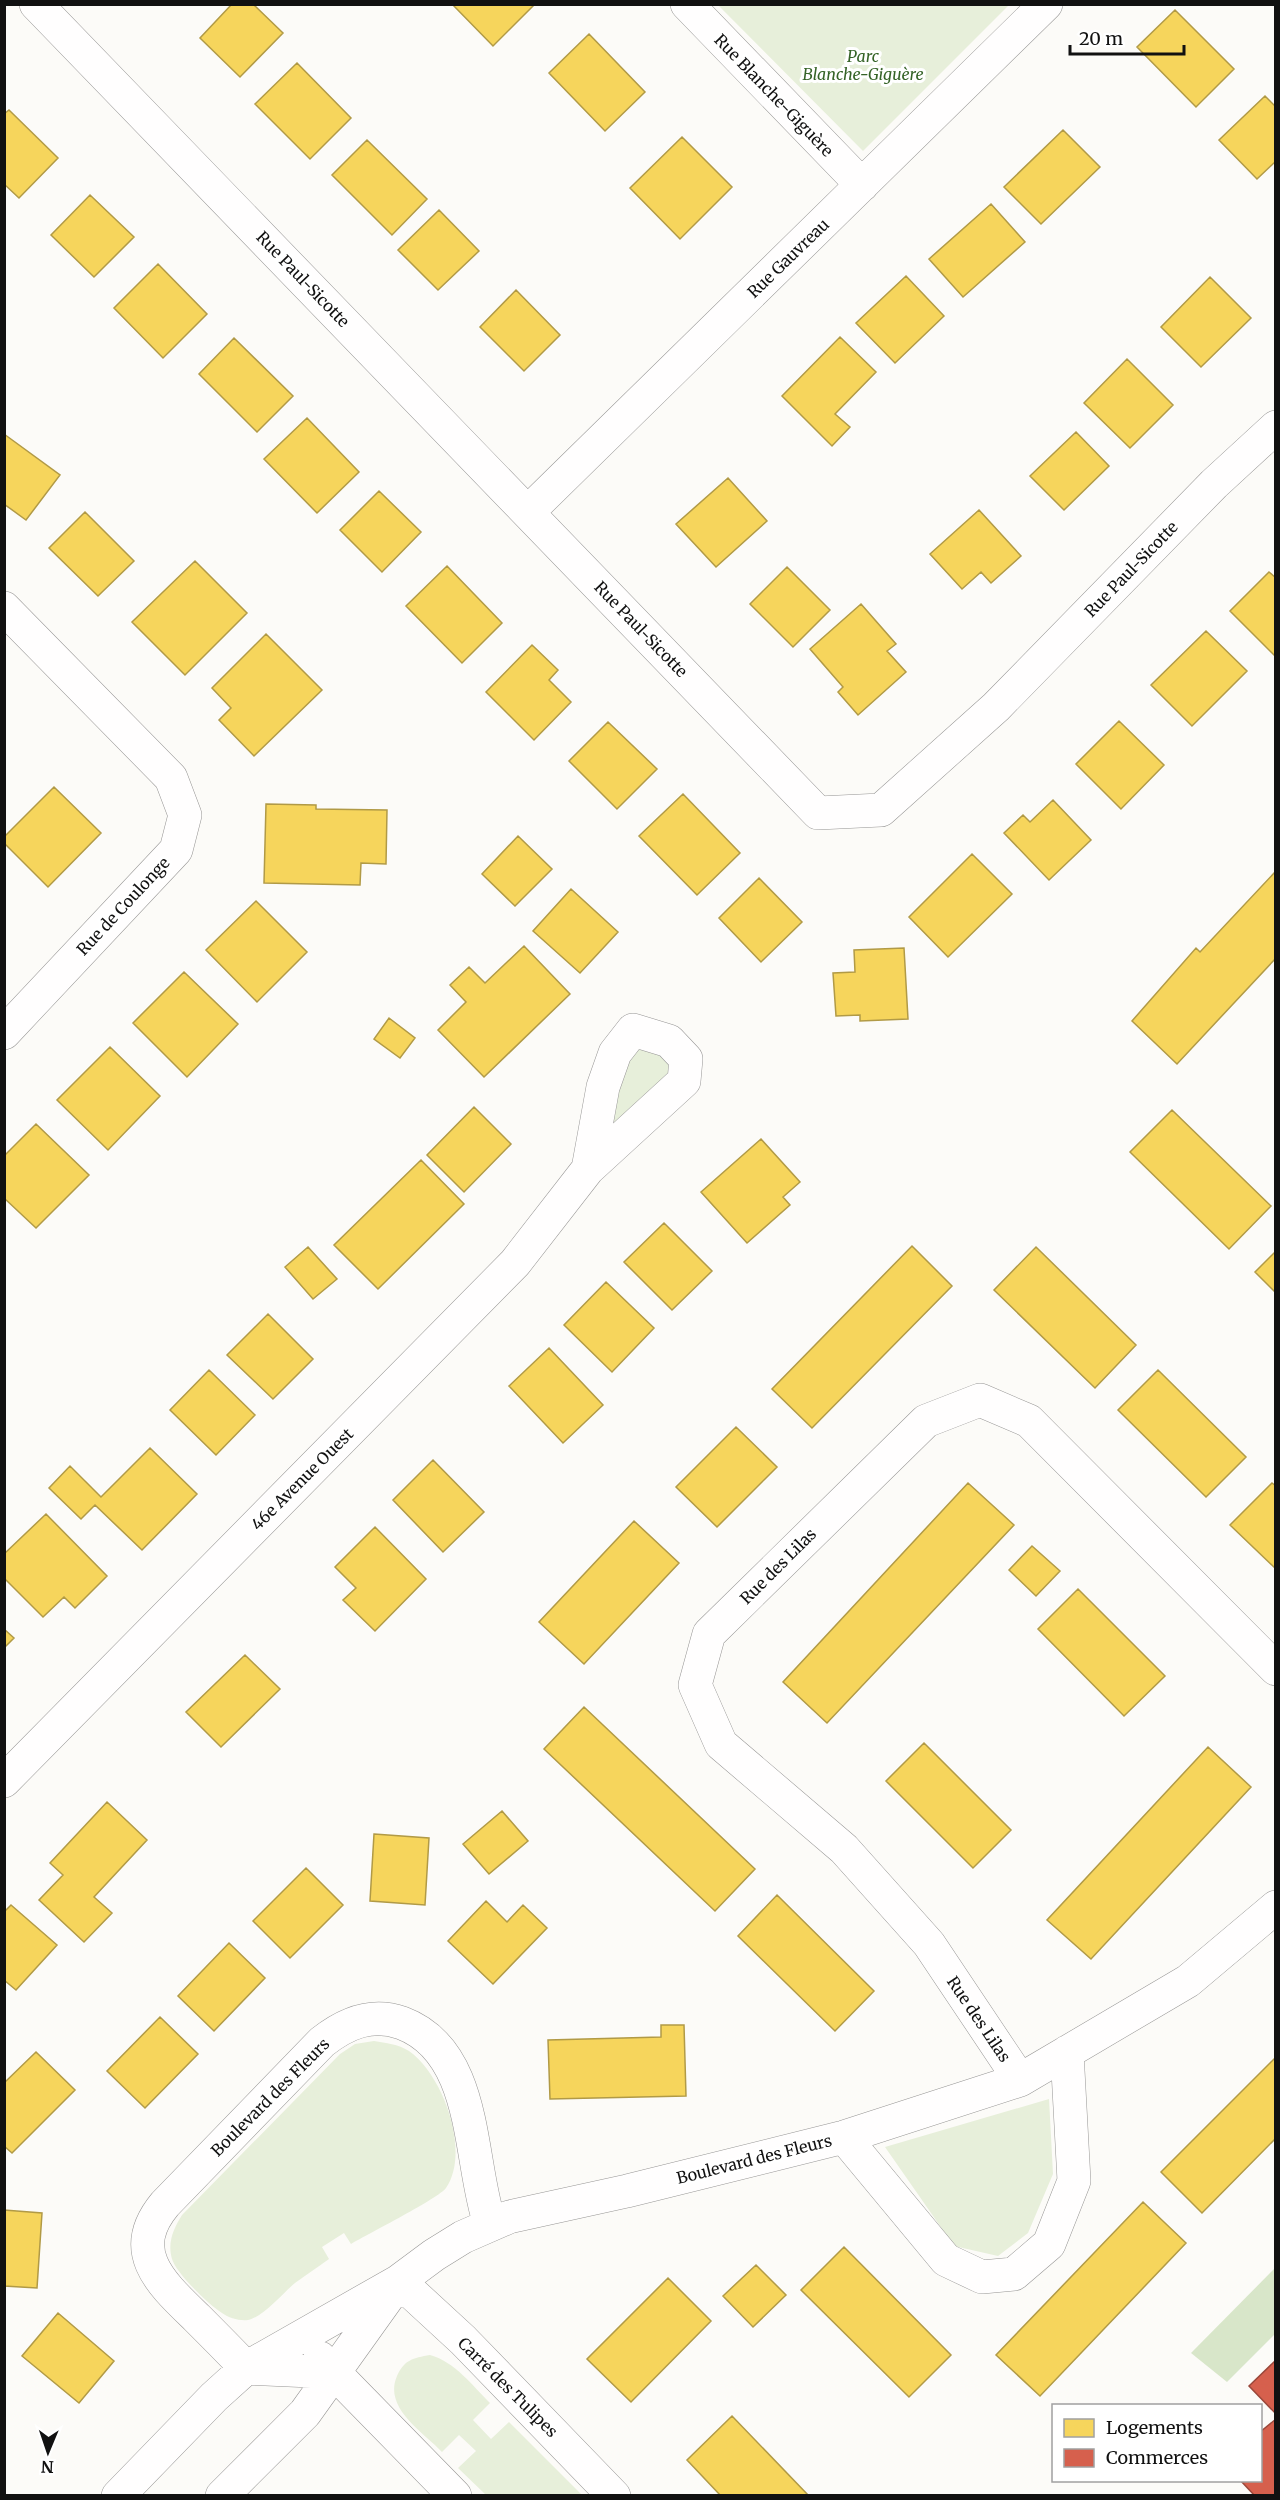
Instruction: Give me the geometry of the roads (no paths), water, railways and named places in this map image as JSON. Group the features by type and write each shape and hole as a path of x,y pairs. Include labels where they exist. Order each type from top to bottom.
{"street":[{"name":"Rue Paul-Sicotte","path":"36,4 529,511 818,813 882,810 996,707 1214,484 1275,427"},
{"name":"Rue Blanche-Giguère","path":"687,4 862,185"},
{"name":"Rue Gauvreau","path":"529,511 1046,4"},
{"name":"Rue de Coulonge","path":"4,608 171,778 184,815 176,850 4,1033"},
{"name":"46e Avenue Ouest","path":"4,1781 515,1263 588,1169"},
{"name":"Rue des Lilas","path":"1020,2080 929,1944 844,1850 721,1744 695,1685 709,1634 926,1421 980,1400 1029,1421 1275,1669"},
{"name":"Boulevard des Fleurs","path":"118,2496 214,2397 246,2368 399,2281 434,2255 490,2224 530,2211 627,2191 844,2137 1020,2080 1188,1981 1275,1907"},
{"name":"Boulevard des Fleurs","path":"246,2368 158,2278 149,2257 149,2231 155,2216 165,2204 322,2042 336,2031 352,2022 364,2020 396,2021 411,2027 436,2048 464,2098 490,2224"},
{"name":"Boulevard des Fleurs","path":"844,2137 946,2260 982,2277 1014,2274 1049,2244 1074,2181 1066,2052"},
{"name":"Boulevard des Fleurs","path":"222,2496 305,2413 399,2281"},
{"name":"Carré des Tulipes","path":"399,2281 463,2340 614,2496"},
{"path":"299,2338 456,2496"},
{"path":"246,2368 334,2372"}],"park label":[{"name":"Parc Blanche-Giguère","path":"863,65"}]}
